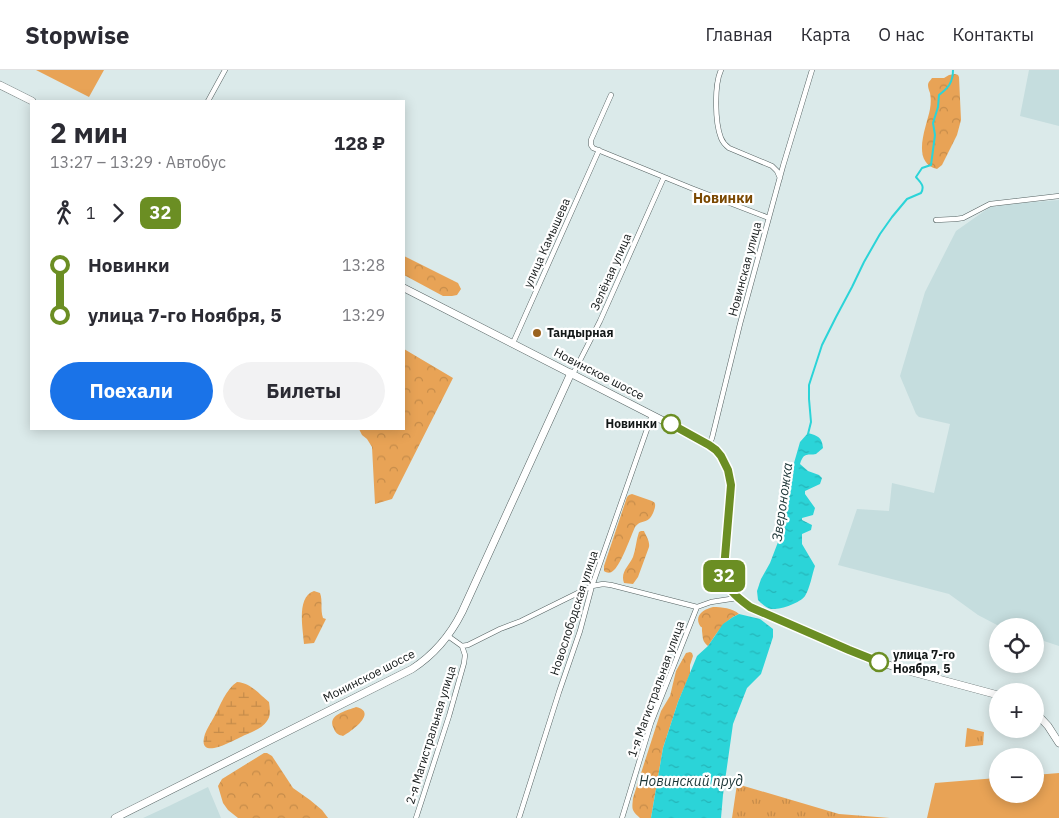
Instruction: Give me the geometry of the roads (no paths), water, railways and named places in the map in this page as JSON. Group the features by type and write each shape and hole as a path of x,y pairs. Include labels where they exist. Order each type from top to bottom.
{"main road":[{"path":"0,85 30,100"},
{"name":"Новинское шоссе","path":"405,289 652,414 716,450 728,470 731,485 724,576 729,589 737,598"},
{"name":"Монинское шоссе","path":"115,818 412,669 433,654 448,636 462,612 572,373"},
{"path":"737,598 750,607 849,650 892,666 989,693"},
{"path":"1044,722 1059,744"}],"street":[{"path":"209,100 225,70"},
{"path":"721,70 717,81 717,110 721,138 724,144 729,148 772,166 780,178"},
{"name":"Новинская улица","path":"709,445 769,218 812,70"},
{"path":"611,95 591,140 593,148 769,218"},
{"name":"улица Камышева","path":"513,343 599,150"},
{"path":"772,166 780,166 785,162"},
{"name":"Зелёная улица","path":"572,373 600,321 664,177"},
{"path":"936,220 963,218 990,204 1059,196"},
{"name":"Новослободская улица","path":"519,818 580,631 592,586 652,414"},
{"path":"448,636 462,646 468,645 592,586 603,584 697,607 710,602 737,598"},
{"name":"1-я Магистральная улица","path":"622,818 651,723 697,607"},
{"name":"2-я Магистральная улица","path":"416,818 464,663 465,655 462,646"}],"water":[{"path":"808,433 822,441 823,448 816,454 806,455 800,464 808,471 822,478 820,484 805,491 805,494 815,508 813,515 802,518 802,520 812,525 811,530 802,534 802,544 815,566 808,589 802,599 790,606 771,609 765,607 758,600 757,591 783,529 786,510 782,495 783,490 789,485 793,477 794,463 800,442"},
{"name":"Новинский пруд","path":"739,614 760,619 773,629 773,637 761,674 747,688 733,724 721,818 651,818 663,748 678,702 697,656 708,646 723,624"}],"waterway":[{"name":"Звероножка","path":"808,434 811,422 809,385 822,345 880,234 907,199 922,191 921,183 916,177 922,168 931,165 935,135 933,123 938,107 939,95 949,85 953,70"}],"place":[{"name":"Тандырная","path":"537,333"},
{"name":"Новинки","path":"671,424"},
{"name":"улица 7-го Ноября, 5","path":"879,662"}],"district":[{"name":"Новинки","path":"723,198"}]}
